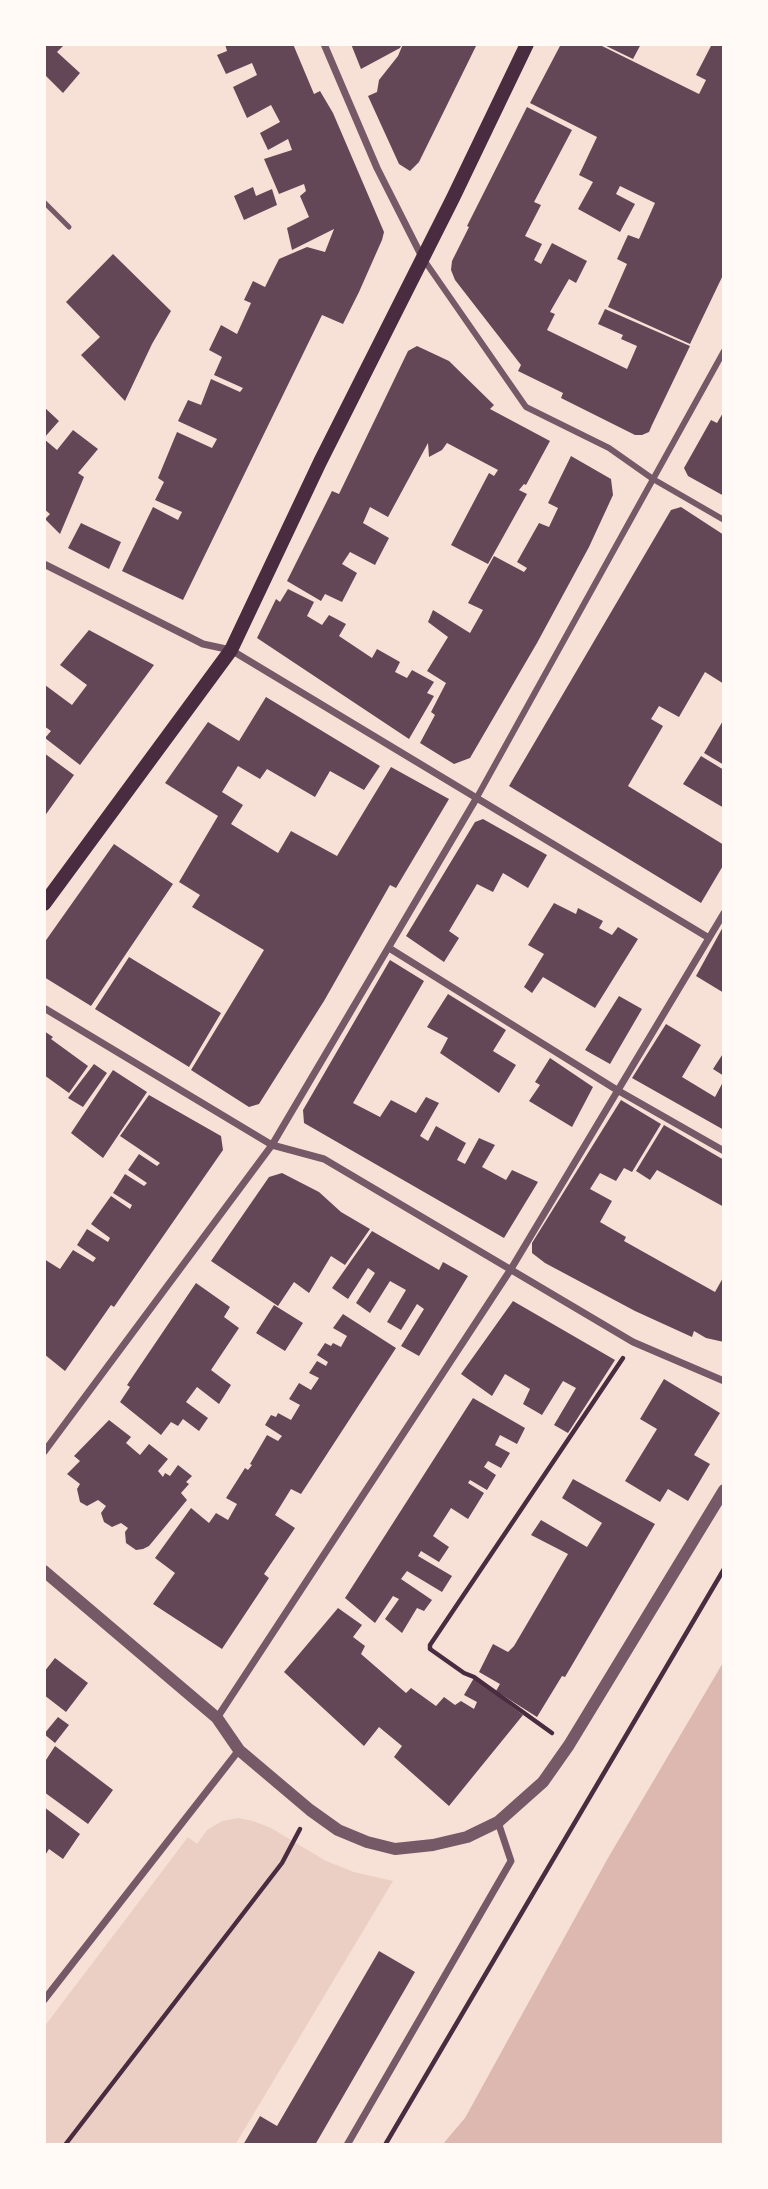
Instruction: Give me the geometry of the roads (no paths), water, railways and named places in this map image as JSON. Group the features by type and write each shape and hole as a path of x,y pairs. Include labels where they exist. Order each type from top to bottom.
{"main road":[{"path":"44,904 231,650 320,462 527,44"}],"street":[{"path":"324,44 377,168 423,258 526,407 608,448 653,479 724,520"},
{"path":"44,1452 272,1145 476,799 724,351"},
{"path":"44,564 203,644 231,650 709,938"},
{"path":"217,1718 511,1269 724,913"},
{"path":"389,948 617,1090 724,1151"},
{"path":"44,1008 272,1145 324,1159 633,1342 724,1381"},
{"path":"44,1571 217,1718 239,1750 338,1830 367,1842 395,1849 433,1846 467,1837 498,1822 543,1782 569,1745 724,1490"},
{"path":"44,2000 239,1750"},
{"path":"347,2145 511,1861 498,1822"}],"lane":[{"path":"44,202 69,227"}]}
